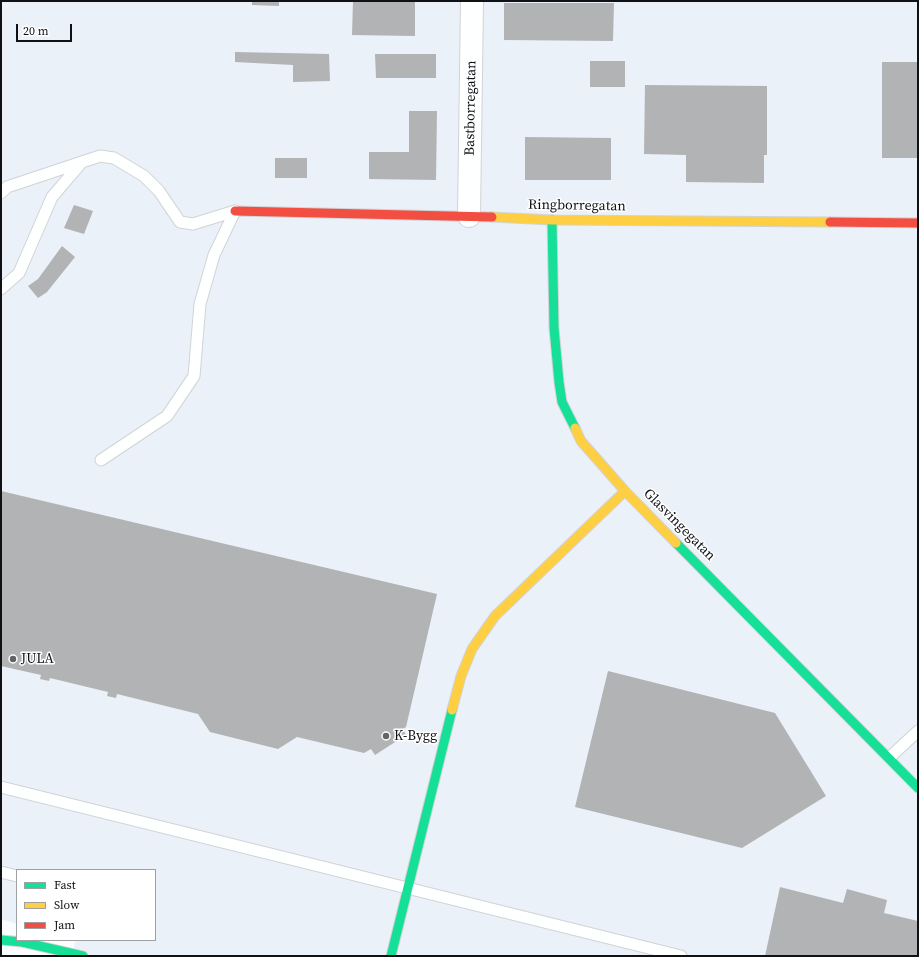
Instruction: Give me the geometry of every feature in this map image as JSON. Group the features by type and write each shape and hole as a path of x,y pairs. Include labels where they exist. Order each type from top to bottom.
{"street":[{"name":"Bastborregatan","path":"469,216 472,1"},
{"name":"Ringborregatan","path":"236,211 469,216 552,220 918,224"},
{"name":"Glasvingegatan","path":"552,220 554,328 562,402 581,442 624,491 890,758 918,788"},
{"path":"391,956 461,676 472,649 495,616 624,491"},
{"path":"1,940 54,945 82,956"}],"lane":[{"path":"1,193 7,187 100,156 114,158 144,176 159,191 180,222 193,224 236,211"},
{"path":"1,290 19,273 52,197 83,162"},
{"path":"101,460 167,416 194,376 200,304 214,255 236,211"},
{"path":"890,758 918,731"},
{"path":"1,787 681,956"},
{"path":"1,872 16,876"}],"shaded area":[{"path":"1,1 918,1 918,956 72,956 76,941 156,941 156,869 16,869 16,924 1,919"}],"building":[{"path":"252,1 279,1 279,6 252,5"},
{"path":"353,1 415,1 415,36 352,35"},
{"path":"504,3 614,3 613,41 504,40"},
{"path":"235,52 329,54 330,81 293,82 293,65 235,62"},
{"path":"375,54 436,54 436,78 376,78"},
{"path":"590,61 625,61 625,87 590,87"},
{"path":"882,62 918,62 918,158 882,158"},
{"path":"645,85 767,86 767,155 764,155 764,183 686,182 686,155 644,154"},
{"path":"409,111 437,111 436,180 369,179 369,152 409,152"},
{"path":"525,137 611,138 611,180 525,180"},
{"path":"275,158 307,158 307,178 275,178"},
{"path":"74,205 93,211 84,234 64,228"},
{"path":"62,246 75,257 47,292 38,298 28,286 38,279"},
{"path":"1,491 437,594 406,727 403,729 406,735 375,755 371,749 364,753 297,737 278,749 210,732 198,714 117,694 116,698 107,696 108,692 50,678 49,681 40,679 41,675 1,666"},
{"path":"608,671 775,713 826,796 742,848 575,807"},
{"path":"780,887 843,903 847,889 887,900 884,913 918,921 918,956 765,956"}],"traffic: fast":[{"path":"552,220 554,328 559,382 562,402 575,428"},
{"path":"676,543 918,788"},
{"path":"391,956 452,710"},
{"path":"1,940 22,942 83,956"}],"traffic: slow":[{"path":"492,217 552,220 830,222"},
{"path":"575,428 581,441 625,491 676,543"},
{"path":"452,710 461,676 472,649 495,616 625,491"}],"traffic: jam":[{"path":"235,211 492,217"},
{"path":"830,222 918,223"}],"place":[{"name":"JULA","path":"13,659"},
{"name":"K-Bygg","path":"386,736"}]}
